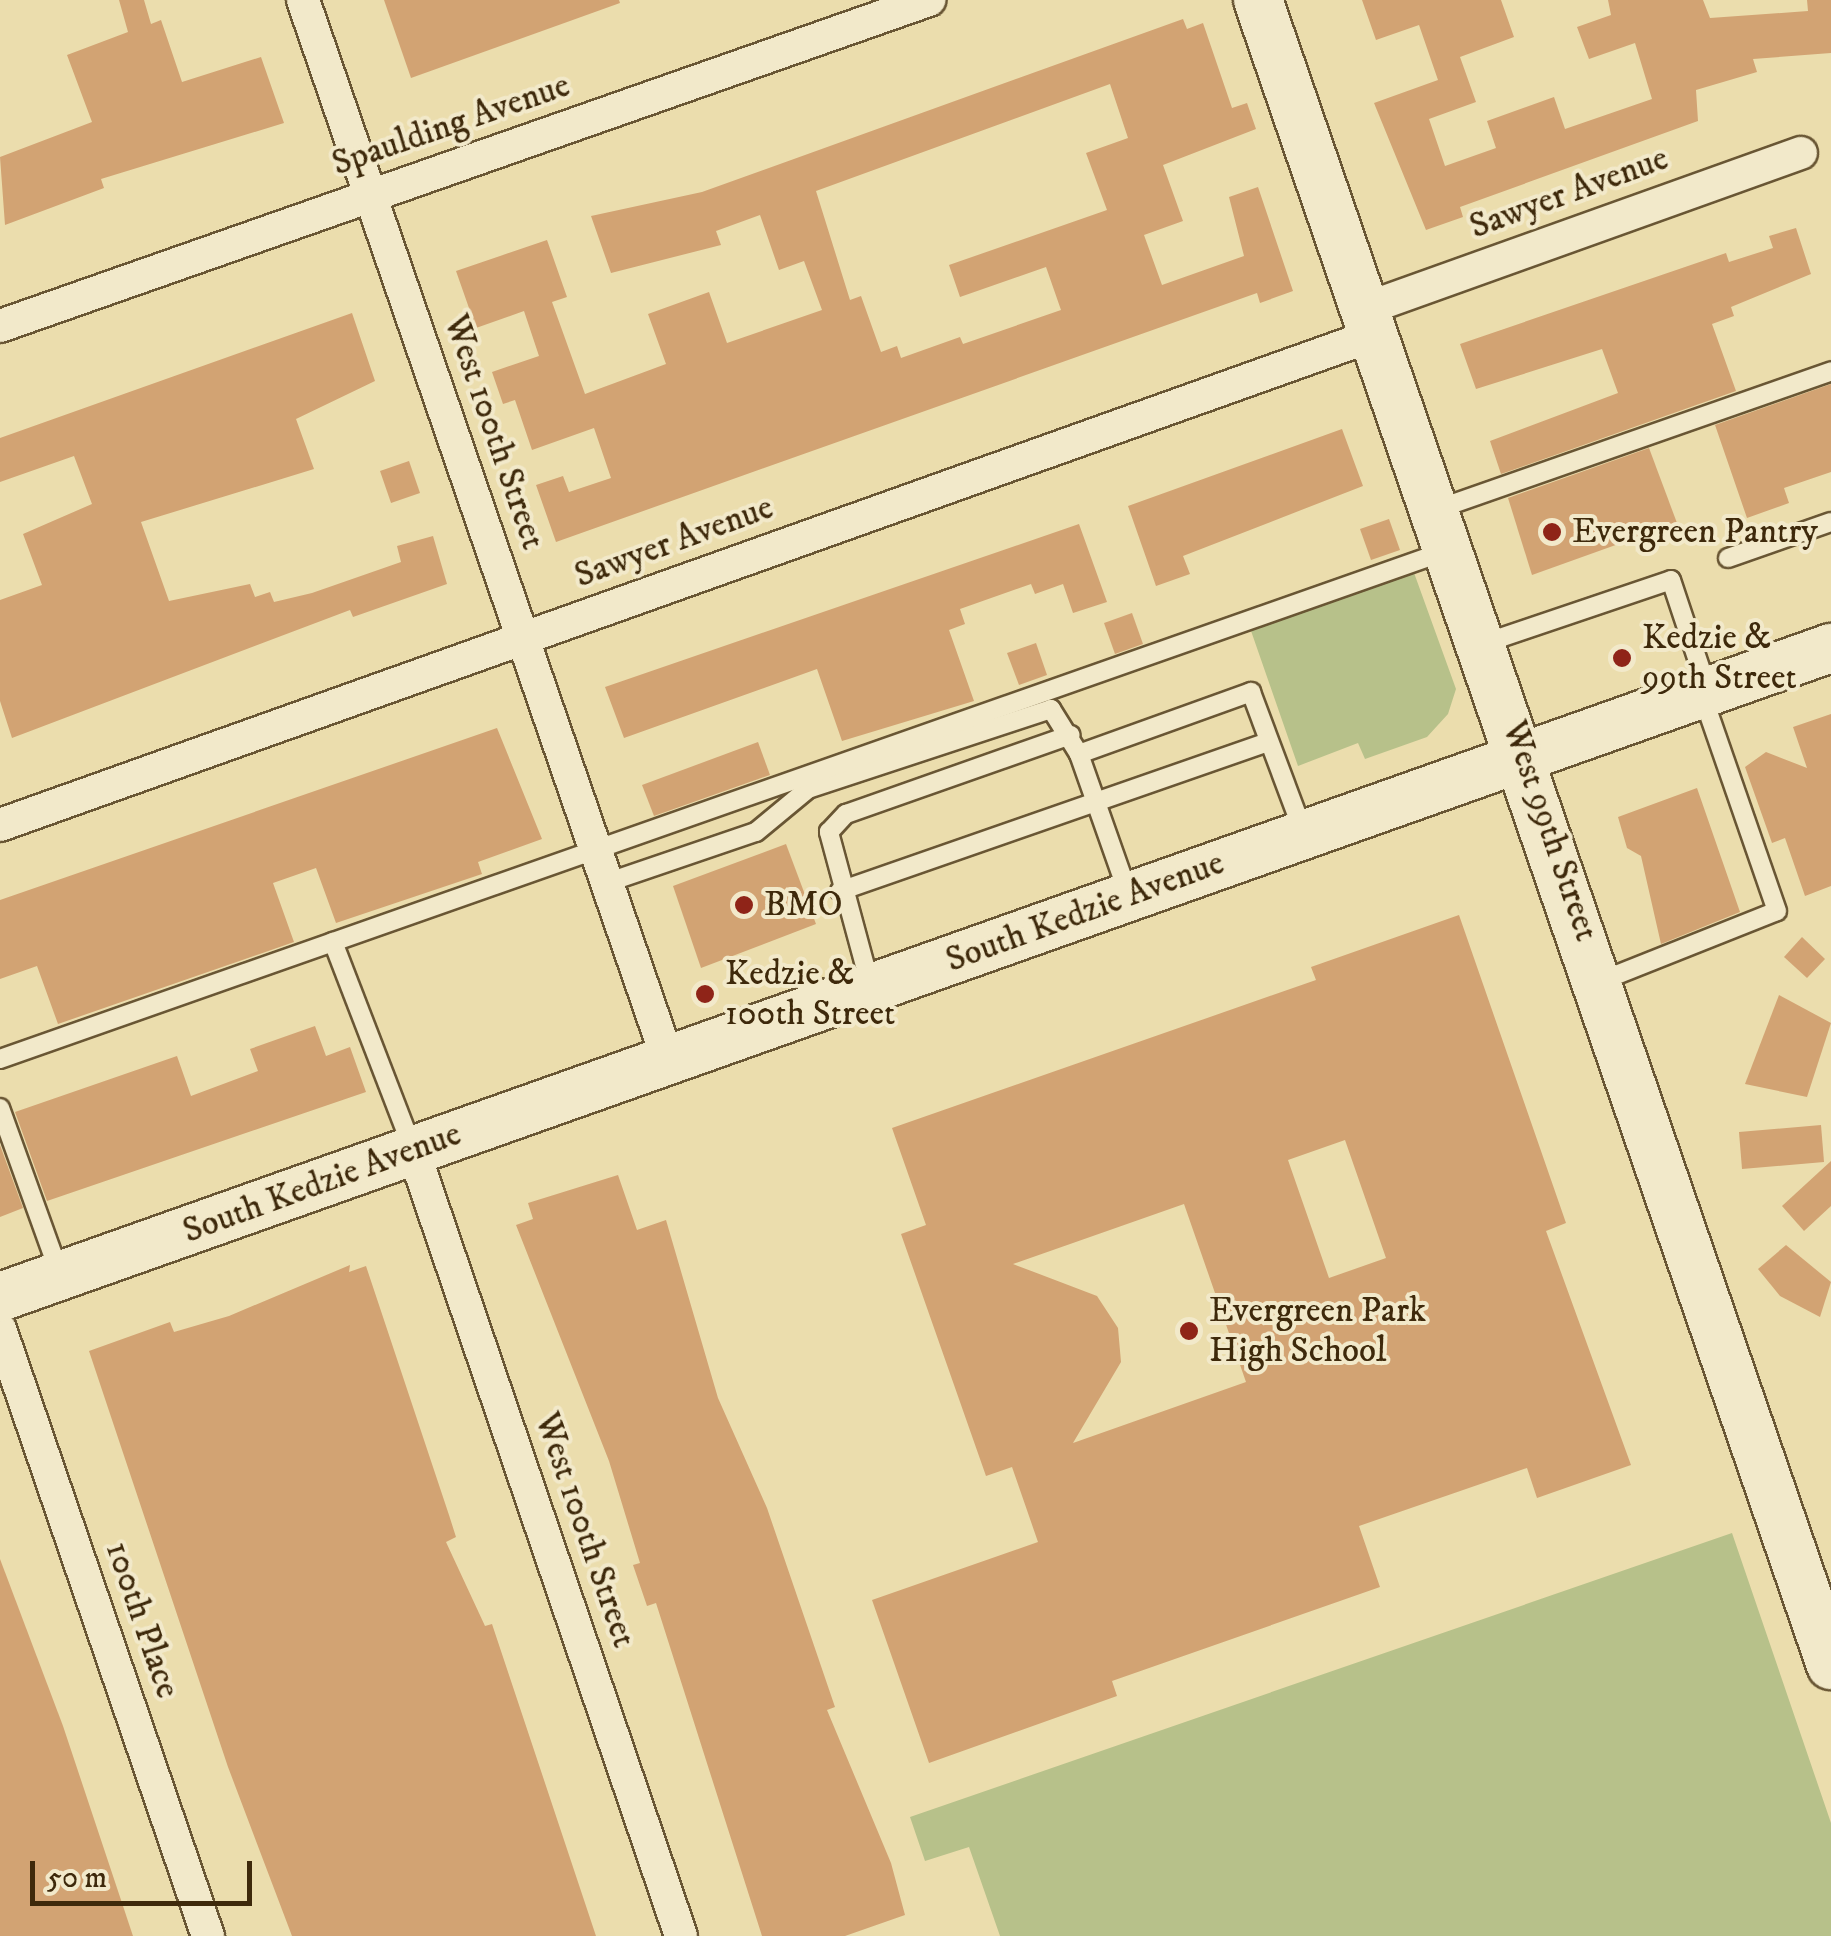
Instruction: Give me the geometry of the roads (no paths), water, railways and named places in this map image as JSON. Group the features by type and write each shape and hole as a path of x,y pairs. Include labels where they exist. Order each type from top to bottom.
{"main road":[{"name":"West 99th Street","path":"1258,0 1525,756 1831,1666"},
{"name":"South Kedzie Avenue","path":"0,1297 1831,648"}],"street":[{"name":"West 100th Street","path":"303,0 668,1060"},
{"name":"Spaulding Avenue","path":"0,326 929,0"},
{"name":"Sawyer Avenue","path":"0,825 522,639 1370,322 1801,153"},
{"name":"West 100th Street","path":"413,1150 681,1936"},
{"name":"100th Place","path":"0,1330 208,1936"}],"lane":[{"path":"0,1059 595,850 1444,529 1831,371"},
{"path":"1728,558 1831,522"},
{"path":"1485,643 1671,580 1777,911 1601,981"},
{"path":"1079,754 1251,692 1304,834"},
{"path":"606,883 756,832 808,789 1050,709 1079,754 1130,896"},
{"path":"871,988 840,891 829,832 846,814 1070,736"},
{"path":"840,891 1270,742"},
{"path":"332,942 413,1150"},
{"path":"0,1108 60,1276"}],"place":[{"name":"Evergreen Pantry","path":"1552,532"},
{"name":"Kedzie & 99th Street","path":"1622,658"},
{"name":"BMO","path":"744,905"},
{"name":"Kedzie & 100th Street","path":"705,994"},
{"name":"Evergreen Park High School","path":"1189,1331"}]}
